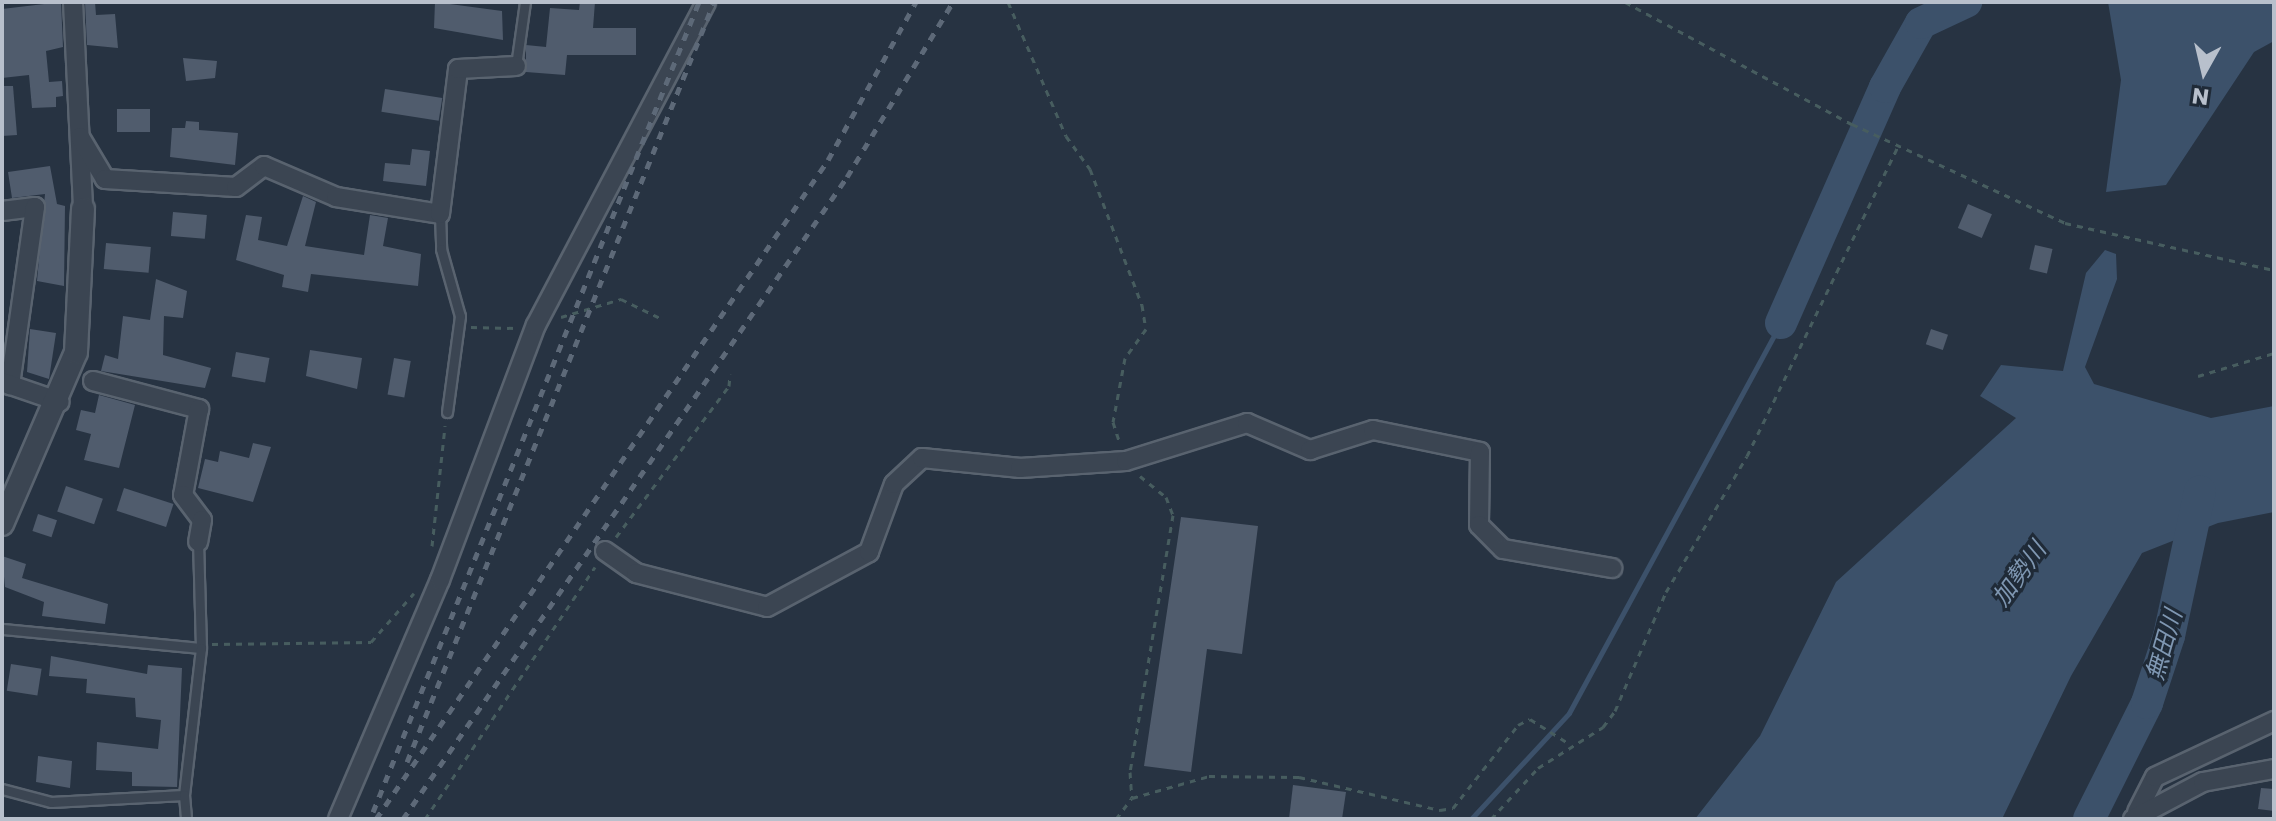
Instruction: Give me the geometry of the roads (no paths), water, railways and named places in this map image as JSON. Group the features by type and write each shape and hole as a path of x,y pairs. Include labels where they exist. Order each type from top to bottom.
{"street":[{"path":"2,524 60,402 80,328 83,209 73,2"},
{"path":"338,819 440,580 536,325 706,2"},
{"path":"80,137 105,179 236,187 264,166 336,197 440,214 458,69 516,66"},
{"path":"2,211 35,207 6,384 60,402"},
{"path":"93,381 199,409 183,495 202,520 198,542"},
{"path":"605,551 636,573 767,607 869,552 894,484 922,458 1020,468 1126,461 1247,423 1310,450 1373,430 1480,452 1479,525 1503,549 1612,568"},
{"path":"2135,816 2155,777 2274,721"},
{"path":"2135,816 2203,782 2274,769"}],"lane":[{"path":"516,66 525,2"},
{"path":"440,214 441,249 460,316 447,412"},
{"path":"186,819 184,795 201,648 198,542"},
{"path":"2,629 201,648"},
{"path":"2,789 51,802 184,795"}],"water":[{"path":"2108,2 2274,2 2274,41 2254,52 2166,185 2106,192 2121,80"},
{"name":"加勢川","path":"2105,250 2116,254 2117,279 2085,367 2094,384 2211,418 2274,406 2274,512 2218,523 2142,553 2071,676 2002,819 1695,819 1760,736 1836,582 2016,418 1980,396 2001,365 2063,371 2086,273"}],"waterway":[{"path":"1781,323 1885,87 1921,23 1966,2"},
{"path":"1471,819 1569,713 1781,323"},
{"name":"無田川","path":"2089,819 2147,703 2169,636 2200,491"}],"railway":[{"path":"373,812 699,2"},
{"path":"407,762 714,2"},
{"path":"376,819 828,160 916,2"},
{"path":"403,819 847,177 953,2"}]}
